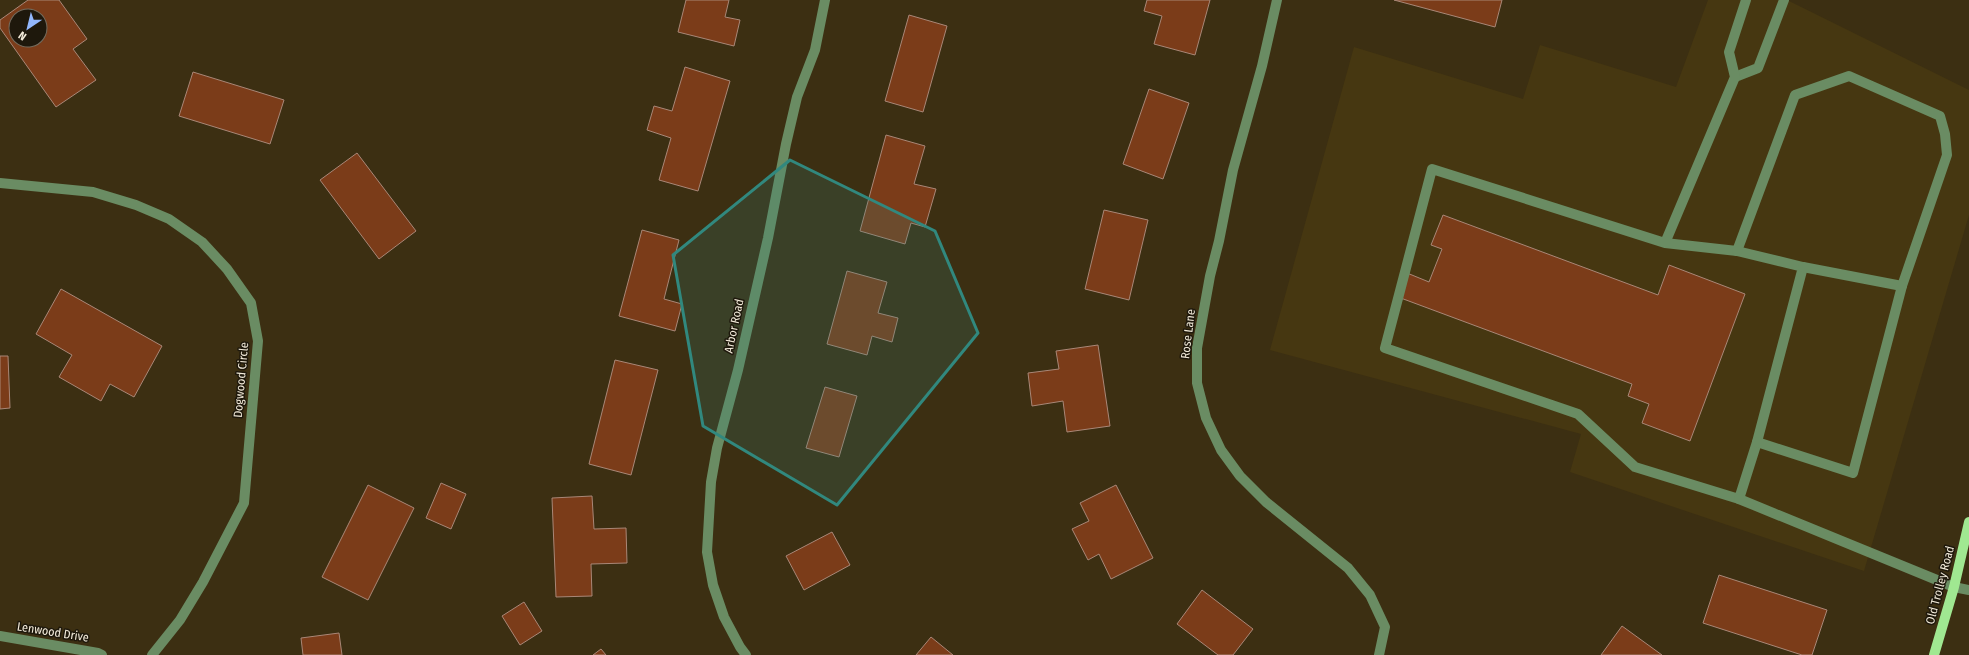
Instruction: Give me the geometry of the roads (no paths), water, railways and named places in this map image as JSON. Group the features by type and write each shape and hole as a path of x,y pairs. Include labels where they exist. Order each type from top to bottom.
{"main road":[{"name":"Old Trolley Road","path":"1934,655 1954,587 1969,522"}],"street":[{"name":"Arbor Road","path":"746,655 740,648 724,617 713,585 707,552 711,482 717,448 738,370 768,238 786,144 797,97 815,50 825,0"},
{"name":"Rose Lane","path":"1277,0 1262,66 1233,170 1220,241 1210,276 1196,348 1197,384 1206,418 1218,444 1240,476 1266,502 1348,568 1370,595 1385,627 1379,655"},
{"path":"1665,243 1735,76 1729,52 1746,0"},
{"path":"1735,76 1758,68 1784,0"},
{"path":"1738,251 1795,95 1849,76 1940,116 1945,134 1947,155 1902,286 1853,473 1757,442"},
{"path":"1902,286 1803,267 1738,251 1665,243 1432,169 1385,348 1578,414 1635,467 1739,499 1954,587 1969,590"},
{"name":"Dogwood Circle","path":"0,183 93,192 136,205 170,219 202,242 227,269 251,303 258,340 244,504 203,582 180,620 152,655"},
{"path":"1739,499 1757,442 1803,267"},
{"name":"Lenwood Drive","path":"0,636 98,653 102,655"}]}
